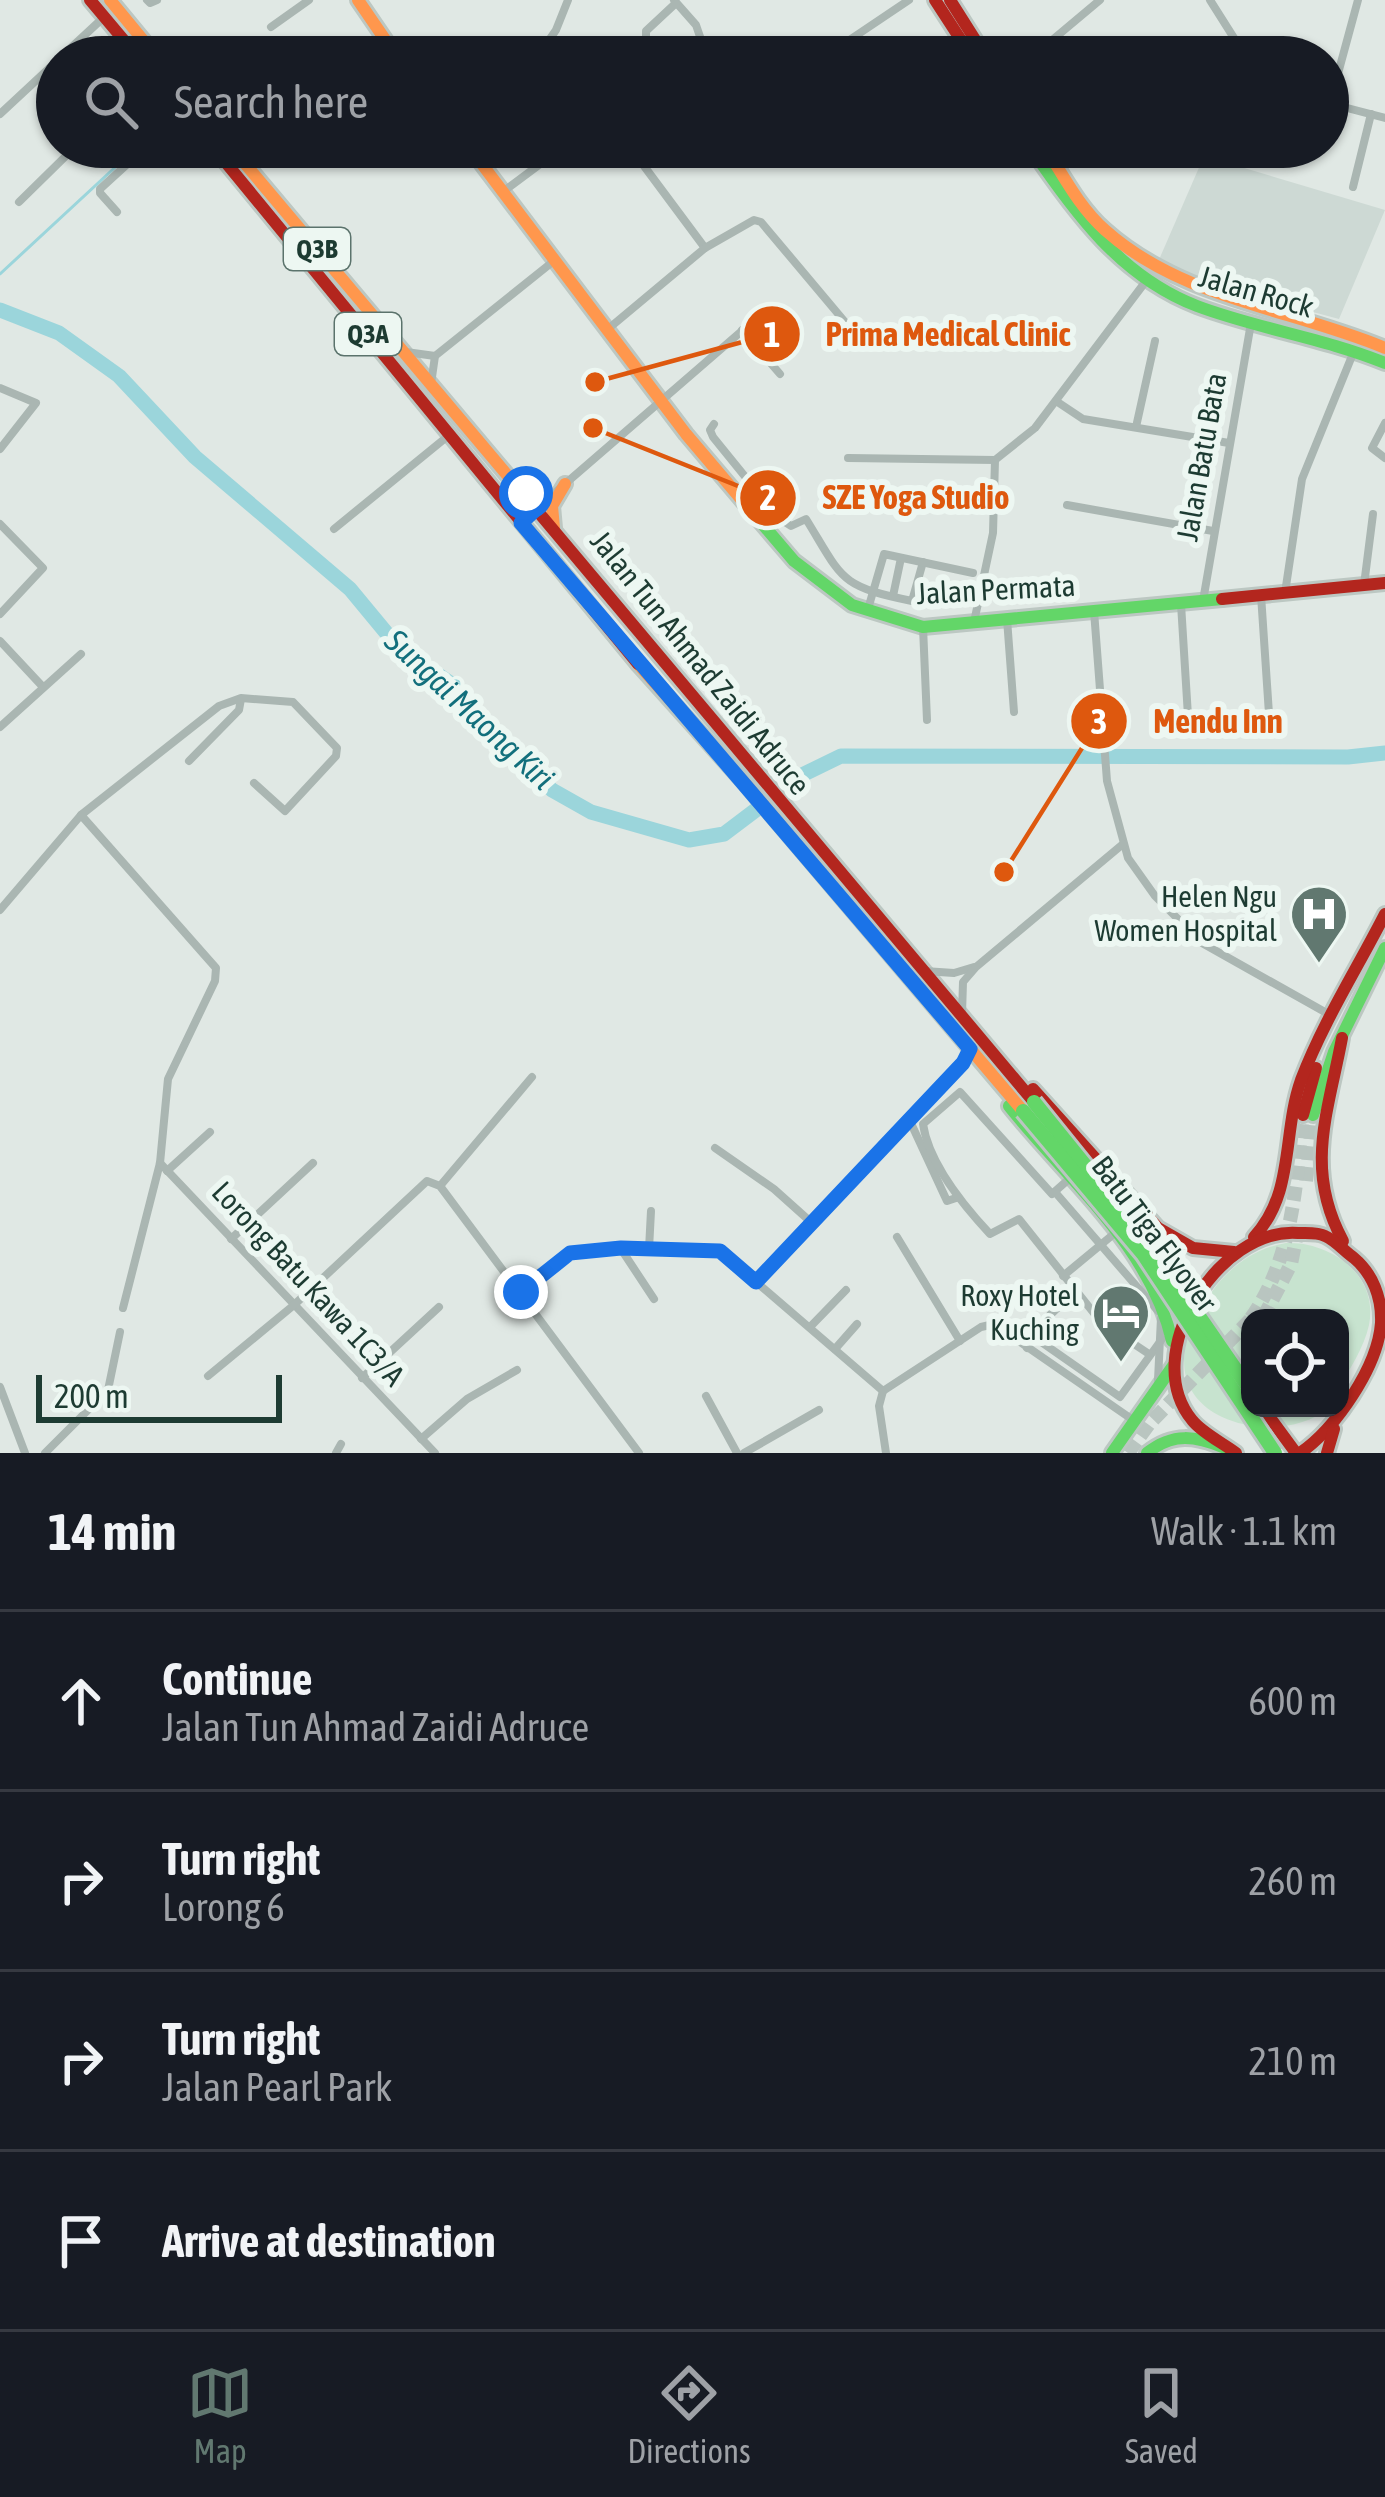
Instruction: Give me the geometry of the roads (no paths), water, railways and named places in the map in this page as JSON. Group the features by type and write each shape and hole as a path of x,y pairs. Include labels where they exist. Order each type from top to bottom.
{"main road":[{"path":"94,0 105,8 104,17 120,36"},
{"path":"110,0 140,36"},
{"path":"358,0 383,36"},
{"path":"935,0 958,36"},
{"path":"950,0 973,36"},
{"name":"Jalan Tun Ahmad Zaidi Adruce","path":"230,168 662,692 748,776"},
{"name":"Jalan Tun Ahmad Zaidi Adruce","path":"249,168 554,528 970,1049 1008,1082"},
{"name":"Jalan Permata","path":"487,168 746,506 812,578 852,605 922,627 1385,583"},
{"name":"Jalan Rock","path":"1045,168 1091,233 1146,281 1197,306 1354,349 1385,363"},
{"name":"Jalan Rock","path":"1060,168 1102,228 1163,274 1383,341"},
{"path":"523,492 560,488"},
{"path":"554,528 552,506 560,488"},
{"name":"Jalan Tun Ahmad Zaidi Adruce","path":"790,827 924,970 1029,1107"},
{"path":"1112,1453 1173,1362 1179,1333 1198,1290 1261,1230 1281,1202 1294,1100 1385,914"},
{"path":"1334,1017 1308,1115 1384,952"},
{"path":"1342,1037 1318,1183 1323,1205 1350,1250 1385,1280"},
{"path":"1230,1450 1188,1414 1173,1362 1172,1329 1146,1276 1016,1117 1007,1104 1008,1082 1042,1098 1157,1228 1174,1241 1194,1249 1238,1250 1268,1235 1305,1231 1336,1240 1350,1250"},
{"name":"Batu Tiga Flyover","path":"1029,1107 1152,1248 1241,1377"},
{"name":"Batu Tiga Flyover","path":"1029,1107 1143,1254 1276,1453"},
{"path":"1349,1395 1381,1336 1381,1304 1362,1263"},
{"path":"1270,1417 1298,1453 1324,1436 1336,1417"},
{"path":"1326,1452 1338,1417"},
{"path":"1148,1453 1175,1436 1230,1450"}],"street":[{"path":"147,0 150,4 157,0"},
{"path":"271,27 309,0"},
{"path":"551,36 568,0"},
{"path":"855,36 909,0"},
{"path":"1057,36 1100,0"},
{"path":"1210,0 1233,36"},
{"path":"1348,36 1358,0"},
{"path":"646,36 675,1 699,36"},
{"path":"84,36 104,17"},
{"path":"0,114 36,80"},
{"path":"1349,108 1385,118"},
{"path":"1353,187 1371,114"},
{"path":"19,202 54,168"},
{"path":"117,212 100,189 123,168"},
{"path":"505,191 535,168"},
{"path":"645,168 705,248"},
{"path":"608,329 705,248 746,223 761,222 845,322"},
{"path":"431,386 434,356 556,260"},
{"path":"848,458 995,460 1029,436 1146,281"},
{"path":"521,523 758,317"},
{"name":"Jalan Batu Bata","path":"1203,601 1251,322"},
{"path":"742,330 780,374"},
{"path":"1136,427 1154,341"},
{"path":"1285,593 1303,479 1354,349"},
{"path":"402,351 434,356"},
{"path":"0,388 36,403 0,449"},
{"path":"1056,400 1083,419 1229,443"},
{"path":"1385,423 1372,448 1385,458"},
{"path":"714,424 713,437 760,495 766,510 789,526 806,519 838,573 873,590 913,601 923,562"},
{"path":"334,529 448,436"},
{"path":"974,622 993,533 995,460"},
{"path":"746,506 760,495"},
{"path":"1067,505 1213,531"},
{"path":"1364,585 1372,514"},
{"path":"0,524 43,568 0,614"},
{"path":"868,610 882,555 973,574"},
{"path":"893,596 901,558"},
{"path":"1261,595 1269,714"},
{"path":"1181,603 1188,716"},
{"path":"1094,611 1107,781 1123,844 1155,896 1202,943 1334,1017"},
{"path":"1007,619 1014,712"},
{"path":"922,627 927,720"},
{"path":"0,641 43,687"},
{"path":"0,727 81,654"},
{"path":"189,760 239,710 242,698"},
{"path":"0,910 81,815 219,706 242,698 293,702 338,752 285,811 254,783"},
{"path":"81,815 216,968 215,981 169,1079 164,1167 123,1308"},
{"path":"963,1016 960,990 976,967 1123,844"},
{"path":"924,970 954,973 976,967"},
{"path":"756,1282 963,1063 970,1049"},
{"path":"440,1186 532,1077"},
{"path":"925,1145 926,1118 960,1092 1158,1311"},
{"path":"909,1119 952,1200 990,1234 1019,1219 1101,1322 1149,1354"},
{"path":"164,1167 210,1132"},
{"path":"715,1148 774,1189 812,1223"},
{"path":"231,1239 313,1163"},
{"name":"Lorong Batu Kawa 1C3/A","path":"164,1167 435,1453"},
{"path":"1053,1193 1070,1179"},
{"path":"208,1376 294,1305 427,1181 440,1186 639,1453"},
{"path":"649,1249 651,1211"},
{"path":"1063,1276 1115,1233"},
{"path":"897,1237 961,1341"},
{"path":"521,1292 570,1253 621,1248 720,1251 883,1391"},
{"path":"621,1248 653,1299"},
{"path":"1146,1276 1162,1339 1157,1388"},
{"path":"811,1326 846,1290"},
{"path":"1027,1348 1075,1291"},
{"path":"362,1378 439,1307"},
{"path":"836,1348 857,1324"},
{"path":"886,1453 879,1406 883,1391 994,1324 1132,1420"},
{"path":"45,1453 108,1390 120,1332"},
{"path":"1034,1337 1120,1397 1162,1339"},
{"path":"421,1439 466,1399 517,1370"},
{"path":"0,1387 25,1453"},
{"path":"706,1396 741,1453 819,1410"}],"waterway":[{"path":"0,274 114,168"},
{"name":"Sungai Maong Kiri","path":"0,310 59,333 119,376 195,457 350,589 398,647 457,688 552,790 591,812 689,840 724,834 802,775 841,756 1348,757 1385,753"}],"tunnel":[{"path":"1256,1309 1284,1246 1303,1115"},
{"path":"1306,1181 1313,1115"},
{"path":"1268,1309 1291,1264 1296,1239"},
{"path":"1128,1453 1149,1424 1241,1329"}],"place":[{"name":"Prima Medical Clinic","path":"595,382"},
{"name":"SZE Yoga Studio","path":"593,428"},
{"name":"Mendu Inn","path":"1004,872"},
{"name":"Helen Ngu Women Hospital","path":"1319,965"},
{"name":"Roxy Hotel Kuching","path":"1121,1364"}]}
